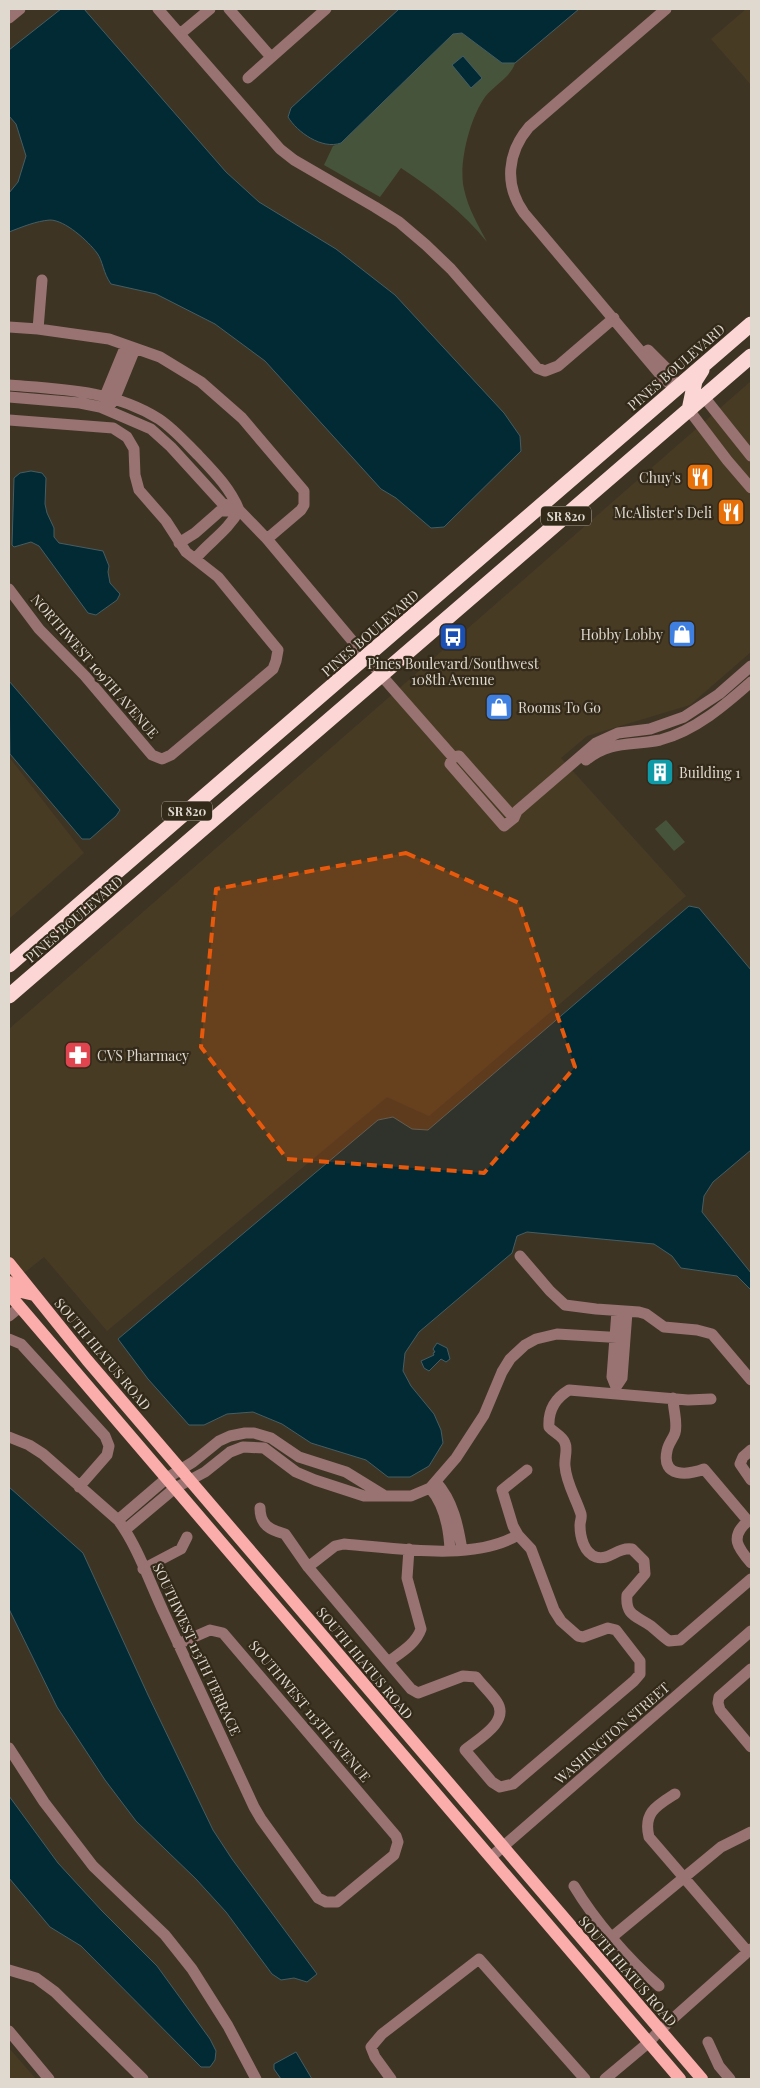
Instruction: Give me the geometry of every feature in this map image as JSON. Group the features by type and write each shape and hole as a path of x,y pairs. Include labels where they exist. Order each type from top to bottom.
{"highway":[{"name":"PINES BOULEVARD","path":"9,965 751,324"},
{"name":"PINES BOULEVARD","path":"9,996 751,356"},
{"path":"689,410 695,381 705,364"},
{"path":"671,426 676,406 676,389"}],"main road":[{"name":"SOUTH HIATUS ROAD","path":"9,1263 87,1360 702,2079"},
{"path":"9,1282 21,1292 34,1295"},
{"path":"13,1301 26,1303 37,1310 69,1348 87,1360"},
{"path":"13,1301 680,2079"}],"street":[{"path":"9,18 20,9"},
{"path":"158,9 280,149 294,160 375,207 406,228 451,270 537,368 545,371 558,366 614,318"},
{"path":"180,34 210,9"},
{"path":"228,9 270,57"},
{"path":"248,78 326,9"},
{"path":"666,9 529,127 514,151 510,177 513,192 524,213 639,348 649,350 670,372 676,389"},
{"path":"38,329 42,280"},
{"path":"9,327 109,338 160,356 201,382 242,418 304,491 304,505 301,510 267,539"},
{"path":"107,409 110,397 131,347"},
{"path":"9,385 85,392 110,397 159,419 181,437 232,494 239,510 267,539 366,658 453,757"},
{"path":"9,397 80,403 107,409 150,429 171,447 222,503 239,510"},
{"path":"704,397 751,456"},
{"path":"689,410 751,488"},
{"path":"9,420 113,428 127,438 134,449 135,475 139,490 166,521 186,552 195,558 207,544 232,523 239,510"},
{"path":"179,543 220,512 239,510"},
{"name":"NORTHWEST 109TH AVENUE","path":"9,589 39,629 85,676 152,754 162,759 171,755 273,670 278,650 218,577 195,558"},
{"path":"453,757 450,764 504,826 514,818 517,811 596,743 618,733 650,729 684,718 719,694 751,666"},
{"path":"514,818 521,817 598,751 621,744 659,740 674,735 716,711 751,682"},
{"path":"453,757 459,756 514,818"},
{"path":"520,1256 550,1292 565,1305 646,1314 664,1327 697,1330 712,1334 751,1380"},
{"path":"9,1316 13,1301"},
{"path":"616,1390 622,1378 620,1338 622,1311"},
{"path":"118,1520 171,1483 190,1480 205,1472 230,1452 254,1446 264,1448 296,1472 314,1480 364,1496 411,1496 433,1485 474,1432 491,1400 502,1372 516,1352 536,1339 548,1335 620,1338"},
{"path":"9,1338 21,1344 105,1436 109,1446 107,1455 79,1487"},
{"path":"711,1399 688,1400 616,1390 569,1390 553,1405 548,1419 549,1427 564,1440 566,1445 565,1466 567,1476 582,1516 581,1535 587,1550 594,1557 600,1558 614,1554 621,1549 632,1549 644,1561 646,1570 643,1578 627,1595 626,1602 631,1614 650,1625 669,1641 680,1640 751,1579"},
{"path":"674,1398 675,1433 667,1450 668,1465 676,1473 683,1475 704,1469 748,1521 738,1533 737,1541 740,1550 751,1563"},
{"path":"125,1530 171,1483 180,1468 193,1462 224,1438 238,1434 254,1433 271,1438 298,1457 346,1472 384,1496"},
{"name":"SOUTHWEST 113TH TERRACE","path":"9,1437 29,1445 42,1454 118,1520 125,1530 261,1819 318,1898 326,1902"},
{"path":"751,1450 743,1457 740,1464 751,1480"},
{"path":"260,1508 260,1516 264,1524 272,1531 285,1534 308,1567 412,1689 418,1693 463,1676 476,1677 498,1703 501,1712 497,1724 465,1750 492,1782 500,1787 513,1784 640,1674 640,1661 616,1630 608,1628 583,1637 578,1636 562,1621 550,1602 531,1550 513,1526 502,1490 527,1470"},
{"path":"433,1485 449,1499 460,1535 456,1550"},
{"path":"308,1567 335,1546 344,1544 409,1549 456,1550 488,1548 518,1535"},
{"path":"143,1569 181,1549 187,1537"},
{"path":"388,1662 413,1642 422,1630 407,1578 409,1549"},
{"name":"SOUTHWEST 113TH AVENUE","path":"178,1644 210,1630 223,1633 396,1836 398,1848 389,1860 337,1902 326,1902"},
{"name":"WASHINGTON STREET","path":"491,1857 751,1631"},
{"path":"751,1669 719,1697 718,1703 720,1710 751,1747"},
{"path":"9,1748 44,1802 93,1866 164,1935 192,1969 228,2026 256,2079"},
{"path":"605,2079 750,1951 649,1837 647,1827 651,1812 658,1804 675,1794"},
{"path":"612,1937 685,1879 721,1847 751,1832"},
{"path":"574,1886 586,1906 612,1937 644,1974 659,1986"},
{"path":"391,2079 375,2057 371,2047 382,2034 479,1959 585,2079"},
{"path":"9,1970 36,1978 56,1992 143,2079"},
{"path":"9,2031 49,2079"},
{"path":"708,2042 719,2066 730,2079"}],"highlighted area":[{"path":"406,853 519,903 575,1067 484,1173 287,1159 201,1047 216,889"}],"shaded area":[{"path":"746,9 751,9 751,85 711,39"},
{"path":"751,381 751,652 690,705 587,736 561,758 686,896 429,1116 387,1097 107,1331 44,1257 9,1285 9,1029"},
{"path":"9,757 84,853 9,919"},
{"path":"9,2048 36,2079 9,2079"}],"green space":[{"path":"462,33 502,63 515,63 510,73 485,97 470,129 464,154 464,189 468,203 487,242 447,202 401,168 380,197 324,165 333,146 341,143 453,34"},
{"path":"666,820 685,842 674,851 655,829"}],"water":[{"path":"61,9 84,9 226,172 259,202 336,249 395,295 504,413 520,436 521,451 444,527 431,528 396,498 381,489 265,361 215,324 156,294 111,284 97,253 82,237 62,223 50,220 29,224 9,232 9,193 18,182 26,156 16,124 9,116 9,50"},
{"path":"399,9 579,9 515,63 502,63 462,33 453,34 341,143 334,145 326,144 304,134 288,117 291,108"},
{"path":"463,56 482,78 471,88 452,65"},
{"path":"31,471 42,473 46,478 45,504 54,528 54,537 59,543 103,551 109,566 110,583 120,594 117,600 96,615 88,613 39,546 31,542 14,547 12,545 14,478 20,473"},
{"path":"9,681 120,810 116,816 90,839 82,839 10,754"},
{"path":"689,906 699,908 751,970 751,1150 713,1182 704,1196 702,1212 751,1273 751,1290 737,1276 681,1268 672,1256 654,1244 527,1232 517,1236 512,1253 419,1332 405,1353 403,1371 411,1386 434,1414 441,1430 443,1443 429,1466 410,1477 388,1477 366,1460 311,1443 282,1424 253,1412 227,1414 204,1425 189,1425 148,1379 118,1339 378,1120 393,1117 412,1129 428,1130"},
{"path":"437,1343 447,1348 450,1359 446,1362 441,1359 429,1371 424,1368 421,1361 434,1355 433,1349"},
{"path":"9,1487 83,1553 213,1830 232,1859 317,1974 307,1982 294,1978 281,1980 272,1974 226,1912 196,1879 136,1821 105,1780 57,1707 9,1609"},
{"path":"9,1796 58,1863 102,1911 157,1966 210,2039 216,2051 215,2060 210,2067 201,2067 81,1946 50,1927 9,1878"},
{"path":"296,2052 312,2079 281,2079 274,2069 274,2064"}],"place":[{"name":"Chuy's","path":"700,477"},
{"name":"McAlister's Deli","path":"731,512"},
{"name":"Hobby Lobby","path":"682,634"},
{"name":"Pines Boulevard/Southwest 108th Avenue","path":"453,637"},
{"name":"Rooms To Go","path":"499,707"},
{"name":"Building 1","path":"660,772"},
{"name":"CVS Pharmacy","path":"78,1055"}]}
